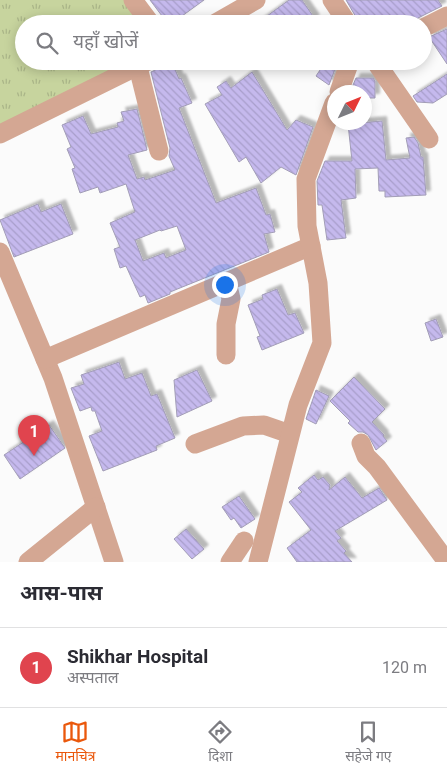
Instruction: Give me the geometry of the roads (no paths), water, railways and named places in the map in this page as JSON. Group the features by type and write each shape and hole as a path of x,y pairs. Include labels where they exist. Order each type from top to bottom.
{"street":[{"path":"134,0 145,15"},
{"path":"230,15 256,0"},
{"path":"332,0 342,15"},
{"path":"432,24 447,16"},
{"path":"0,134 131,70"},
{"path":"144,70 159,151"},
{"path":"341,85 347,70"},
{"path":"380,70 429,139"},
{"path":"259,562 298,406 322,343 318,283 306,226 306,179 327,122"},
{"path":"45,359 311,246"},
{"path":"0,252 53,378 114,562"},
{"path":"226,354 226,324 230,299 227,282"},
{"path":"195,444 243,426 264,425 290,434"},
{"path":"361,442 366,456 377,467 447,562"},
{"path":"28,562 96,507"},
{"path":"230,562 244,542"}],"place":[{"name":"Shikhar Hospital","path":"34,456"}]}
